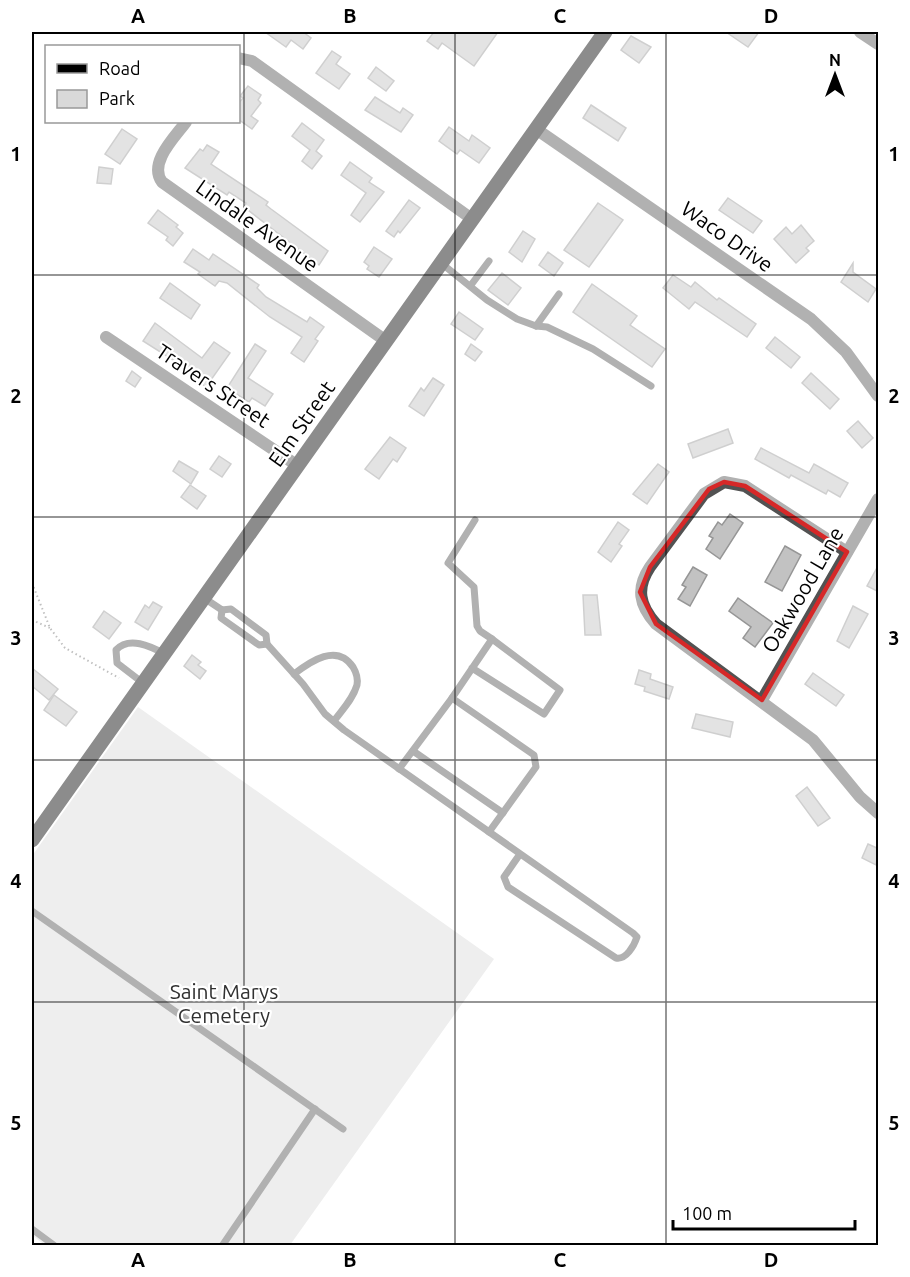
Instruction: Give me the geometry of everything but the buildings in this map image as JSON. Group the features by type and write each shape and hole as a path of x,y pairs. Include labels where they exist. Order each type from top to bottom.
{"main road":[{"name":"Elm Street","path":"32,839 136,678 165,654 605,32"}],"street":[{"path":"860,32 879,44"},
{"path":"240,58 252,61 472,219"},
{"name":"Lindale Avenue","path":"185,123 160,160 158,174 162,182 386,341"},
{"name":"Waco Drive","path":"536,129 811,319 846,352 879,396"},
{"name":"Travers Street","path":"106,337 298,466"},
{"path":"847,552 745,486 724,482 704,494 643,577 640,600 656,624 762,700 823,750 860,797 879,813"},
{"name":"Oakwood Lane","path":"762,700 879,499"}],"lane":[{"path":"471,285 489,261"},
{"path":"441,263 487,300 517,319 536,326 547,327 593,349 651,386"},
{"path":"536,326 559,294"},
{"path":"472,668 544,714 559,695 560,690 557,686 480,631 477,626 474,587 448,562 476,520"},
{"path":"204,598 222,610 231,609 266,635 267,644 325,714 399,769 633,933 637,937 625,956 616,958 508,887 504,877 520,854"},
{"path":"222,610 221,618 259,645 267,644"},
{"path":"399,769 492,639"},
{"path":"136,678 116,659 116,650 123,644 150,646 165,654"},
{"path":"294,674 320,657 332,655 349,662 358,682 351,698 334,721"},
{"path":"452,698 534,755 537,760 536,767 489,832"},
{"path":"412,751 503,813"},
{"path":"32,911 343,1129"},
{"path":"222,1245 315,1109"},
{"path":"32,1228 55,1245"}],"path":[{"path":"32,583 50,628 71,654 117,678 136,678"},
{"path":"32,620 50,628"}],"highlighted area":[{"path":"724,482 745,486 847,552 762,700 656,624 640,592 650,567 709,489"}],"green space":[{"name":"Saint Marys Cemetery","path":"138,707 494,959 290,1245 46,1246 32,1235 32,856"}]}
